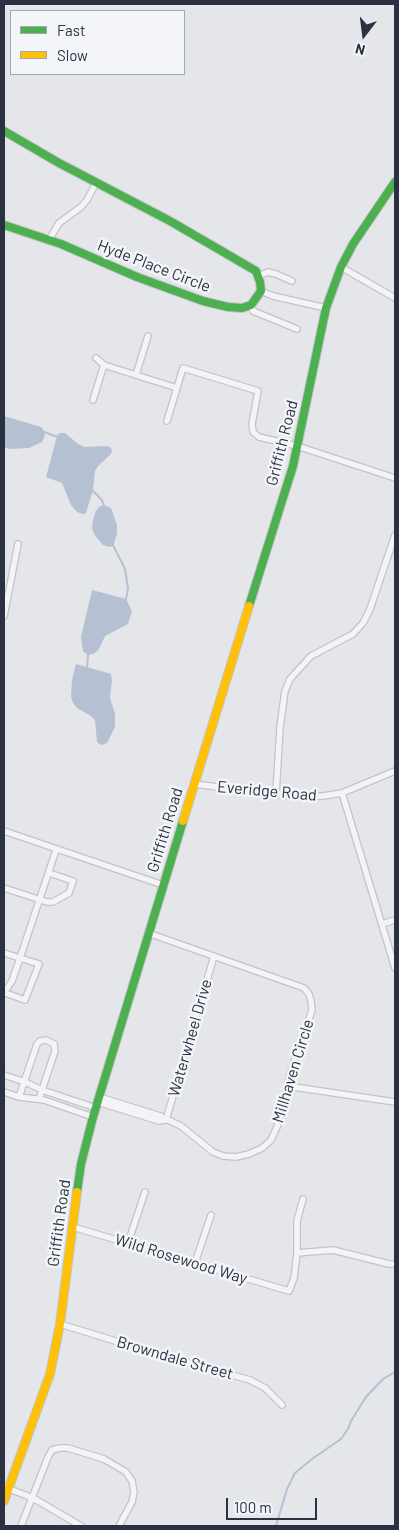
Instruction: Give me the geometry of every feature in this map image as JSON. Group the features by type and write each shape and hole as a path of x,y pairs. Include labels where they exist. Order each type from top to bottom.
{"street":[{"path":"4,131 58,163 170,222 256,271 261,291 251,305 253,311 298,330"},
{"path":"48,240 59,223 87,200 96,182"},
{"name":"Griffith Road","path":"4,1501 6,1488 50,1374 60,1324 81,1164 93,1117 298,446 326,308 341,267 353,244 395,182"},
{"name":"Hyde Place Circle","path":"4,224 111,265 137,278 203,301 228,307 242,308 251,305"},
{"path":"341,267 395,298"},
{"path":"258,276 268,272 292,281"},
{"path":"261,291 273,296 326,308"},
{"path":"136,375 148,336"},
{"path":"96,358 104,366 177,388"},
{"path":"93,400 104,366"},
{"path":"167,421 183,368 258,390 252,422 253,432 259,436 298,446 395,478"},
{"path":"276,794 282,704 290,679 311,656 352,634 363,623 370,609 395,535"},
{"path":"4,616 18,544"},
{"name":"Everidge Road","path":"194,784 306,797 323,796 342,793 395,771"},
{"path":"342,793 395,968"},
{"path":"4,831 163,885"},
{"path":"4,953 20,958 38,964 25,1000 4,993 12,981 20,958 40,900 56,850"},
{"path":"4,888 47,902 53,902 69,893 73,881 49,873"},
{"path":"382,924 395,920"},
{"name":"Millhaven Circle","path":"4,1074 42,1090 160,1116 181,1126 214,1152 224,1156 236,1157 250,1154 262,1148 271,1140 277,1127 287,1086 312,1010 312,1001 309,994 304,988 148,933"},
{"name":"Waterwheel Drive","path":"166,1120 214,956"},
{"path":"20,1097 37,1044 43,1040 51,1042 55,1047 55,1051 39,1099"},
{"path":"287,1086 395,1102"},
{"path":"4,1092 20,1097 39,1099 93,1117"},
{"path":"128,1243 145,1192"},
{"path":"302,1199 297,1221 297,1253 333,1250 395,1264"},
{"path":"195,1263 211,1215"},
{"name":"Wild Rosewood Way","path":"73,1227 289,1291 294,1278 297,1253"},
{"name":"Browndale Street","path":"60,1324 250,1380 264,1388 282,1405"},
{"path":"21,1526 48,1457 52,1450 60,1448 68,1448 104,1459 126,1472 132,1481 134,1492 132,1502 119,1526"},
{"path":"6,1488 32,1498 81,1526"}],"water":[{"path":"4,416 41,427 45,432 42,442 29,448 10,449 4,447"},
{"path":"60,433 65,433 78,444 85,447 105,446 110,447 112,450 111,454 95,471 93,490 86,513 83,514 77,512 71,505 62,483 46,477 57,436"},
{"path":"104,505 111,508 117,525 117,534 113,546 109,547 103,545 94,534 92,528 96,511 100,506"},
{"path":"92,590 126,599 132,611 128,624 105,636 99,649 95,653 88,655 83,651 81,637"},
{"path":"76,664 111,674 110,698 115,714 115,727 107,743 101,745 97,742 95,720 77,708 73,703 71,697 72,680"}],"waterway":[{"path":"44,432 58,437"},
{"path":"92,490 104,505"},
{"path":"113,545 125,569 128,589 125,601"},
{"path":"87,669 88,654"},
{"path":"276,1526 287,1489 295,1473 341,1439 366,1397 383,1379 395,1372"}],"traffic: fast":[{"path":"4,131 59,163 170,221 256,271 261,291 251,305 242,308 203,301 137,277 61,244 4,225"},
{"path":"249,606 293,466 326,308 341,267 353,244 395,182"},
{"path":"77,1192 81,1164 93,1117 183,821"}],"traffic: slow":[{"path":"183,821 249,606"},
{"path":"4,1501 50,1374 60,1324 77,1192"}]}
